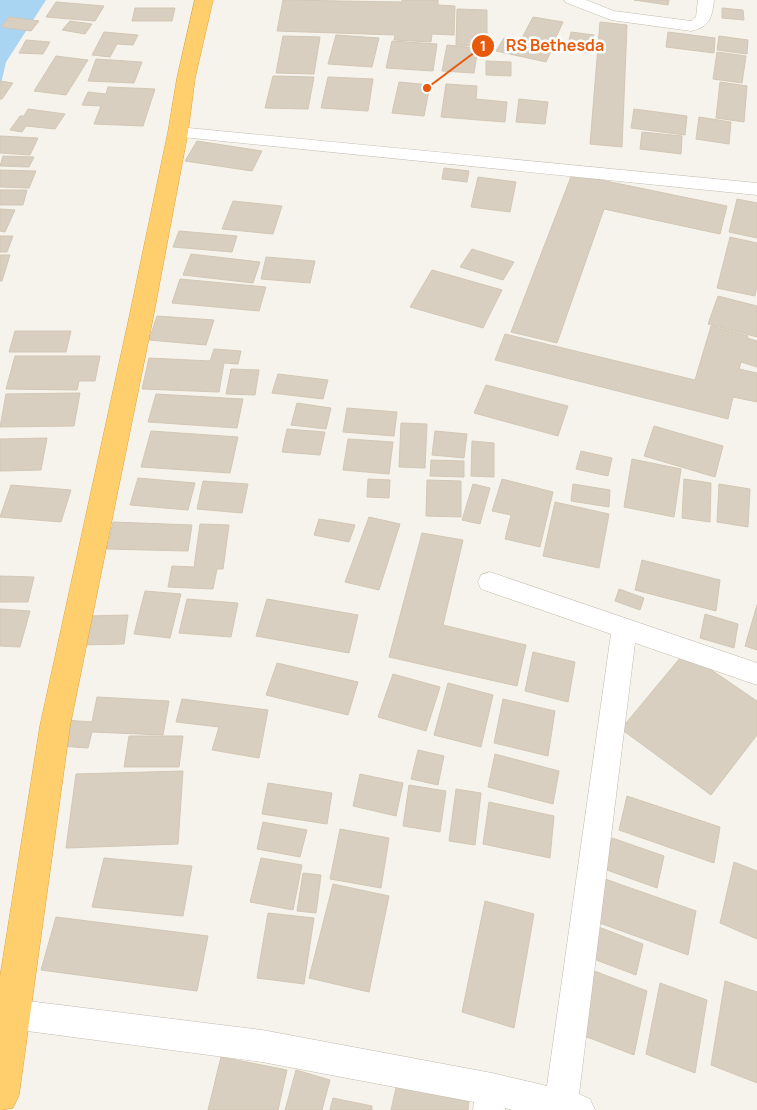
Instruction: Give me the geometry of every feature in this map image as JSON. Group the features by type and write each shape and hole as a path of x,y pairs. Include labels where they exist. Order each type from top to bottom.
{"highway":[{"path":"0,1095 55,726 142,318 178,132 186,78 204,0"}],"street":[{"path":"572,0 610,15 691,26 697,25 704,18 706,0"},
{"path":"178,132 757,189"},
{"path":"490,582 757,674"},
{"path":"12,1014 262,1046 491,1100 570,1107 624,628"}],"water":[{"path":"0,0 46,0 6,62 0,88"}],"building":[{"path":"283,0 402,2 402,0 438,0 438,5 455,6 454,35 432,34 431,42 394,40 395,35 277,31"},
{"path":"634,0 669,0 668,5"},
{"path":"56,2 104,6 95,21 46,17"},
{"path":"135,8 175,8 172,21 132,21"},
{"path":"722,8 743,10 744,20 722,18"},
{"path":"457,9 487,10 487,46 456,45"},
{"path":"9,17 39,21 31,31 1,27"},
{"path":"533,17 563,22 552,46 521,40"},
{"path":"70,21 92,24 85,34 62,30"},
{"path":"600,22 627,25 622,147 590,144"},
{"path":"104,32 138,35 133,45 117,44 110,57 92,55"},
{"path":"571,32 594,35 590,53 567,50"},
{"path":"668,32 715,38 714,53 666,47"},
{"path":"336,35 379,38 372,67 328,64"},
{"path":"283,36 320,37 314,74 276,73"},
{"path":"719,36 748,40 747,54 717,50"},
{"path":"504,38 553,47 546,62 496,51"},
{"path":"26,40 50,42 43,54 19,53"},
{"path":"392,41 437,44 433,71 386,68"},
{"path":"447,45 478,48 474,73 442,71"},
{"path":"717,52 746,56 742,83 713,79"},
{"path":"56,56 88,60 66,95 34,91"},
{"path":"96,59 142,62 134,83 88,81"},
{"path":"486,61 511,62 511,76 486,75"},
{"path":"273,76 314,77 308,109 265,108"},
{"path":"328,77 373,79 368,111 321,108"},
{"path":"0,81 13,83 2,99 0,99"},
{"path":"399,82 430,85 424,116 392,113"},
{"path":"720,82 747,86 744,122 716,118"},
{"path":"446,84 477,86 476,99 507,102 505,122 441,117"},
{"path":"108,87 155,89 143,126 94,124 101,106 82,105 88,92 106,94"},
{"path":"519,99 548,102 545,124 516,122"},
{"path":"28,109 65,114 55,129 26,126 22,132 10,130 20,116 24,116"},
{"path":"634,109 687,116 685,135 631,128"},
{"path":"699,117 731,122 729,144 696,139"},
{"path":"642,132 682,136 681,154 640,149"},
{"path":"0,136 38,138 30,155 0,153"},
{"path":"197,141 262,151 252,171 185,161"},
{"path":"3,156 34,157 29,167 0,166"},
{"path":"444,168 469,171 467,182 442,179"},
{"path":"0,170 36,171 29,188 0,187"},
{"path":"572,174 727,206 720,234 604,209 557,343 511,332"},
{"path":"478,177 516,182 510,212 471,207"},
{"path":"0,190 27,190 23,205 0,205"},
{"path":"737,199 757,203 757,238 729,232"},
{"path":"233,201 282,206 273,234 222,229"},
{"path":"0,209 15,210 5,232 0,231"},
{"path":"179,231 237,236 232,252 173,247"},
{"path":"0,236 13,236 7,252 0,252"},
{"path":"730,237 757,243 757,286 755,296 717,288"},
{"path":"472,249 514,262 503,280 460,267"},
{"path":"191,254 260,262 253,283 183,275"},
{"path":"0,255 10,255 2,281 0,281"},
{"path":"266,257 315,261 310,283 261,279"},
{"path":"432,270 502,290 483,328 410,307"},
{"path":"180,279 266,287 259,311 172,303"},
{"path":"718,296 757,306 757,337 708,324"},
{"path":"157,316 214,320 206,345 149,340"},
{"path":"711,326 748,336 747,338 757,341 757,367 741,362 739,369 757,373 757,402 733,397 728,419 495,360 505,334 695,380"},
{"path":"15,331 71,331 66,352 9,352"},
{"path":"214,349 241,351 238,364 224,363 219,392 142,389 149,358 210,361"},
{"path":"15,356 100,356 95,381 79,381 77,390 6,389"},
{"path":"231,369 259,370 255,395 226,394"},
{"path":"278,374 328,380 323,399 272,393"},
{"path":"486,385 568,406 558,436 474,413"},
{"path":"80,393 74,426 0,427 6,394"},
{"path":"156,394 243,399 237,428 148,422"},
{"path":"297,403 331,408 326,429 291,425"},
{"path":"347,408 397,412 394,436 343,432"},
{"path":"401,423 427,424 425,468 399,467"},
{"path":"654,426 723,446 715,477 644,456"},
{"path":"287,429 325,432 320,455 282,452"},
{"path":"151,431 238,437 230,473 141,467"},
{"path":"435,431 467,434 464,458 432,455"},
{"path":"47,438 41,470 0,471 0,439"},
{"path":"348,439 393,442 389,474 343,470"},
{"path":"472,441 494,443 494,477 471,476"},
{"path":"581,451 612,458 608,476 576,469"},
{"path":"632,459 681,469 674,517 624,507"},
{"path":"431,460 464,461 464,477 430,476"},
{"path":"138,478 195,483 188,510 130,505"},
{"path":"368,479 390,480 389,498 367,497"},
{"path":"502,479 553,492 540,547 505,539 511,515 492,511"},
{"path":"684,479 711,483 710,522 682,518"},
{"path":"427,480 461,481 461,517 426,516"},
{"path":"203,481 248,484 242,513 197,509"},
{"path":"473,484 490,488 480,524 462,520"},
{"path":"573,484 610,490 609,507 571,501"},
{"path":"719,484 750,489 748,527 717,522"},
{"path":"11,485 71,490 61,522 0,517"},
{"path":"555,502 609,514 599,568 543,556"},
{"path":"369,517 400,524 379,590 345,582"},
{"path":"319,519 355,525 349,542 314,535"},
{"path":"113,522 192,525 188,551 107,549"},
{"path":"200,524 229,525 223,569 217,569 213,589 168,587 172,566 194,567"},
{"path":"422,533 463,540 443,625 526,645 517,686 389,657"},
{"path":"642,560 720,580 716,611 635,590"},
{"path":"0,576 34,577 28,602 0,602"},
{"path":"619,589 644,598 640,610 615,601"},
{"path":"145,591 181,594 170,638 134,634"},
{"path":"187,599 238,603 231,637 179,633"},
{"path":"267,599 358,615 349,653 256,636"},
{"path":"757,605 757,650 745,646"},
{"path":"0,609 30,611 20,647 0,646"},
{"path":"705,614 738,624 734,648 700,638"},
{"path":"128,615 124,644 82,645 87,616"},
{"path":"533,652 575,662 568,702 525,691"},
{"path":"685,652 757,701 757,735 711,795 621,729"},
{"path":"277,663 358,682 348,715 266,695"},
{"path":"393,674 440,687 426,731 378,717"},
{"path":"448,683 493,695 481,747 434,735"},
{"path":"97,697 169,701 163,735 92,732 88,748 59,746 65,720 92,722"},
{"path":"182,699 268,710 259,758 212,750 219,727 176,722"},
{"path":"503,699 555,711 548,756 494,743"},
{"path":"129,736 183,736 179,767 124,767"},
{"path":"418,750 444,756 438,785 411,779"},
{"path":"495,754 559,771 553,804 488,787"},
{"path":"183,771 178,844 66,848 76,774"},
{"path":"360,774 403,783 396,816 353,806"},
{"path":"268,783 332,793 327,824 262,814"},
{"path":"409,785 446,791 440,832 403,826"},
{"path":"456,789 481,793 475,845 449,841"},
{"path":"627,796 720,827 714,863 619,830"},
{"path":"489,802 554,816 550,858 483,844"},
{"path":"263,822 307,830 300,857 257,849"},
{"path":"340,829 389,838 381,888 330,879"},
{"path":"612,838 664,856 657,888 604,869"},
{"path":"104,858 192,866 183,916 92,907"},
{"path":"261,858 302,865 293,910 250,902"},
{"path":"734,862 757,871 757,939 720,923"},
{"path":"303,873 321,875 316,913 297,911"},
{"path":"605,879 696,911 688,955 594,921"},
{"path":"333,884 389,896 369,992 309,978"},
{"path":"485,901 534,914 514,1028 462,1012"},
{"path":"268,913 314,918 304,984 257,978"},
{"path":"56,917 208,936 197,991 41,970"},
{"path":"596,926 643,944 636,975 588,957"},
{"path":"589,969 647,991 634,1055 574,1032"},
{"path":"725,981 757,992 757,1083 711,1065"},
{"path":"660,983 707,1000 695,1073 646,1054"},
{"path":"221,1057 287,1070 278,1110 208,1110"},
{"path":"296,1070 330,1080 322,1110 285,1110"},
{"path":"397,1083 469,1102 468,1110 391,1110"},
{"path":"333,1098 372,1106 372,1110 330,1110"}],"place":[{"name":"RS Bethesda","path":"427,88"}]}
